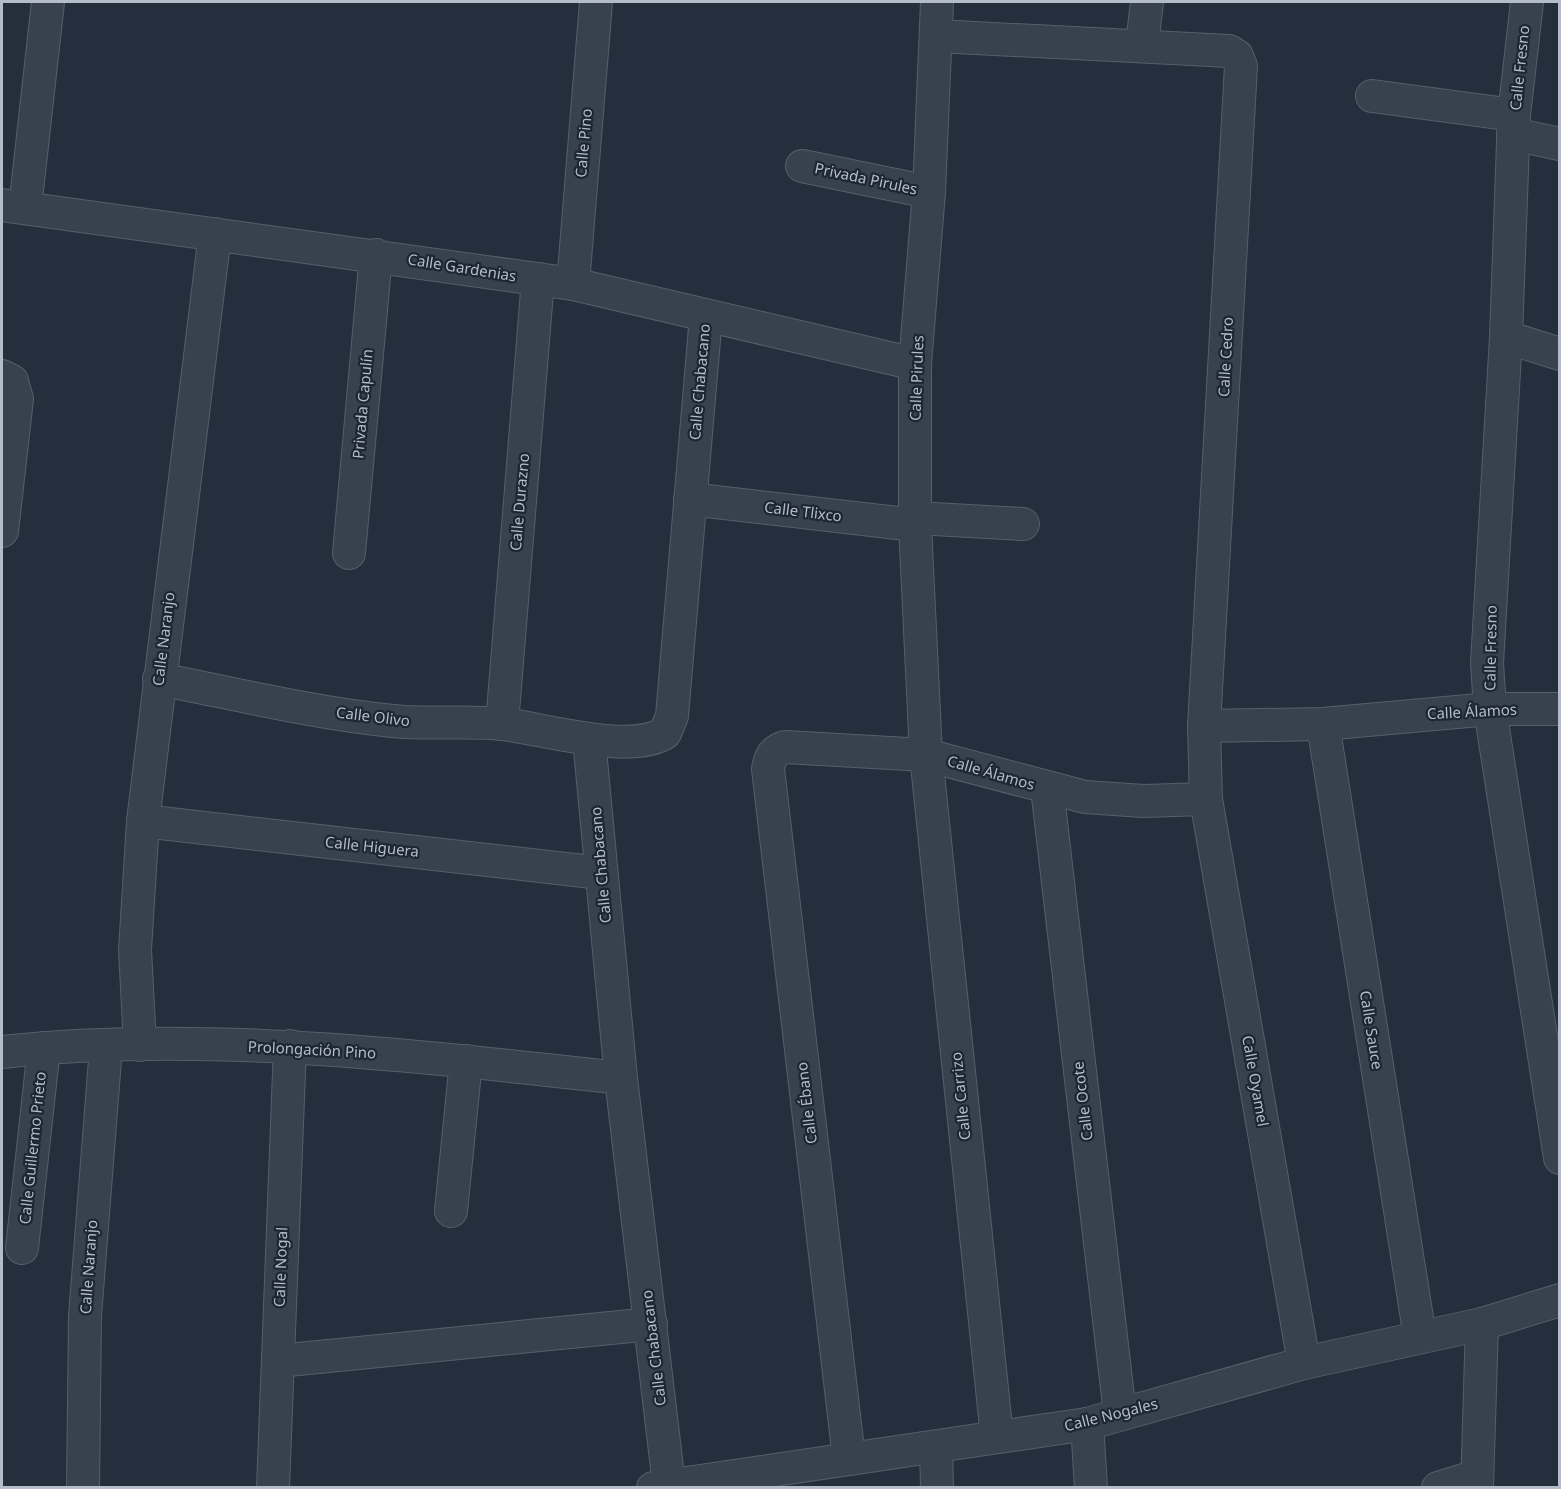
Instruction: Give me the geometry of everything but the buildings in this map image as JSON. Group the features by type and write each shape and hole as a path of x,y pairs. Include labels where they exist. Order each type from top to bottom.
{"street":[{"path":"13,207 48,2"},
{"name":"Calle Pino","path":"573,284 596,2"},
{"name":"Calle Pirules","path":"926,755 915,522 915,364 929,192 937,2"},
{"path":"1142,45 1147,2"},
{"name":"Calle Fresno","path":"1527,2 1514,124 1506,337 1488,663 1491,709 1560,1158"},
{"name":"Calle Cedro","path":"936,36 1229,51 1237,56 1242,66 1204,726 1206,800"},
{"path":"1372,96 1514,124 1560,144"},
{"name":"Privada Pirules","path":"802,166 929,192"},
{"name":"Calle Gardenias","path":"13,207 376,255 573,284 915,364"},
{"name":"Calle Naranjo","path":"140,1045 135,950 143,821 215,234"},
{"name":"Privada Capulín","path":"349,553 376,255"},
{"name":"Calle Durazno","path":"502,724 538,279"},
{"name":"Calle Chabacano","path":"661,1486 651,1324 621,1078 589,739 646,741 665,733 670,724 706,316"},
{"path":"1506,337 1560,354"},
{"path":"2,531 17,399 7,379"},
{"name":"Calle Tlixco","path":"690,499 915,522 1023,524"},
{"name":"Calle Olivo","path":"159,679 300,707 394,721 502,724 589,739"},
{"name":"Calle Álamos","path":"1204,726 1323,724 1491,709 1560,709"},
{"name":"Calle Sauce","path":"1323,724 1420,1336"},
{"name":"Calle Álamos","path":"776,750 785,747 926,755 1085,797 1143,801 1206,800"},
{"name":"Calle Ébano","path":"776,750 770,758 768,769 849,1458"},
{"name":"Calle Carrizo","path":"926,755 997,1437"},
{"name":"Calle Ocote","path":"1047,788 1120,1414"},
{"name":"Calle Oyamel","path":"1206,800 1304,1363"},
{"name":"Calle Higuera","path":"143,821 601,873"},
{"name":"Prolongación Pino","path":"2,1052 44,1048 140,1045 290,1046 466,1061 621,1078"},
{"name":"Calle Nogal","path":"273,1488 290,1046"},
{"name":"Calle Naranjo","path":"83,1488 85,1316 106,1047"},
{"name":"Calle Guillermo Prieto","path":"22,1248 44,1048"},
{"path":"451,1211 466,1061"},
{"name":"Calle Nogales","path":"661,1486 761,1480 849,1458 1087,1424 1304,1363 1482,1324 1560,1300"},
{"path":"278,1361 651,1324"},
{"path":"1438,1488 1477,1482 1482,1324"},
{"path":"1087,1424 1091,1488"},
{"path":"936,1447 937,1488"}]}
